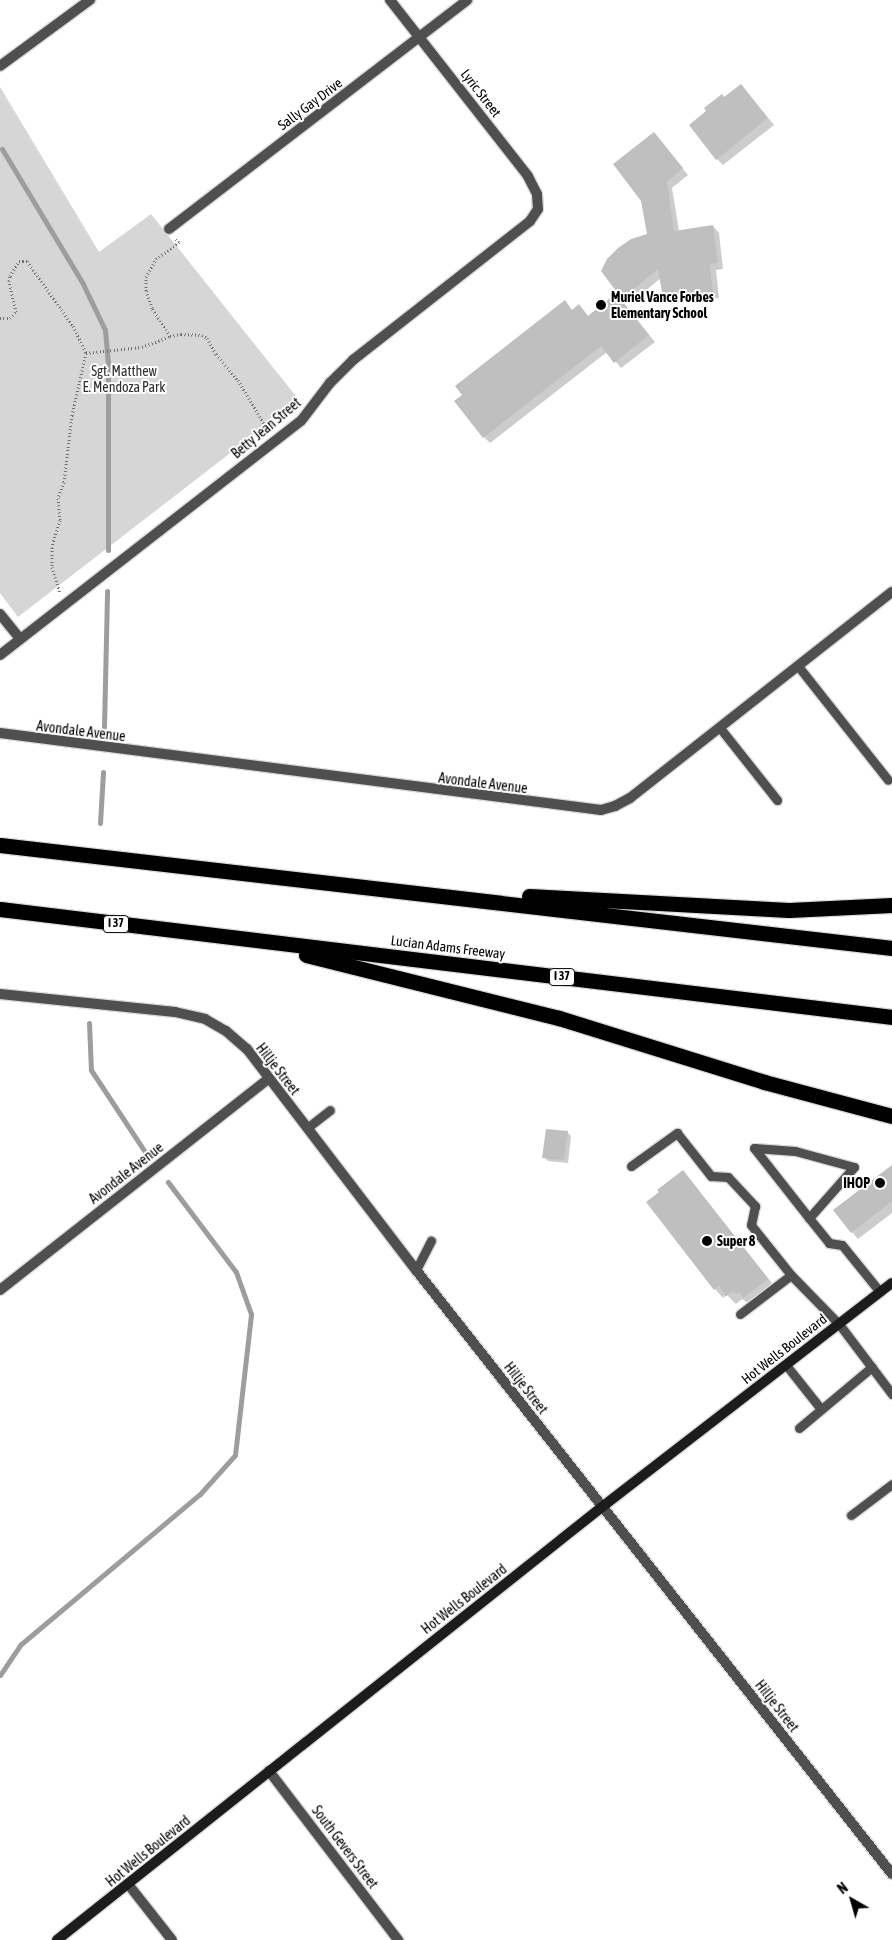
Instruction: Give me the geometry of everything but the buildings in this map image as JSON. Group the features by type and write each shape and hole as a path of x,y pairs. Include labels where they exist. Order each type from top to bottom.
{"highway":[{"path":"0,836 51,851"},
{"path":"0,845 892,948"},
{"path":"380,888 789,910 892,904"},
{"name":"Lucian Adams Freeway","path":"0,909 892,1017"},
{"path":"232,938 393,975 559,1018 764,1082 892,1116"}],"street":[{"path":"0,66 90,0"},
{"name":"Lyric Street","path":"390,0 528,176 537,194 538,209"},
{"name":"Sally Gay Drive","path":"169,229 467,0"},
{"name":"Betty Jean Street","path":"0,655 310,412 330,383 353,360 530,221 538,209"},
{"name":"Avondale Avenue","path":"0,733 601,810 616,806 630,798 892,592"},
{"path":"0,614 20,640"},
{"name":"Hillje Street","path":"0,994 90,1005 175,1012 205,1019 226,1031 247,1049 268,1079 416,1270 892,1874"},
{"name":"Avondale Avenue","path":"0,1290 268,1079"},
{"name":"Hot Wells Boulevard","path":"57,1940 602,1507 892,1283"},
{"name":"South Gevers Street","path":"269,1771 398,1940"},
{"path":"128,1884 172,1940"}],"lane":[{"path":"798,666 888,780"},
{"path":"720,728 777,800"},
{"path":"307,1128 330,1110"},
{"path":"631,1166 677,1133 711,1176 728,1177 755,1206 751,1225 791,1275 839,1324 892,1394"},
{"path":"809,1218 854,1167 795,1151 754,1148 797,1203 809,1218 829,1243 842,1245 880,1292"},
{"path":"416,1270 430,1241"},
{"path":"740,1314 791,1275"},
{"path":"786,1364 821,1409"},
{"path":"799,1428 872,1367"},
{"path":"851,1515 892,1484"}],"path":[{"path":"169,229 179,242 156,259 146,278 146,291 152,308 170,336"},
{"path":"0,318 10,318 16,312 9,281 10,276 19,261 27,260 73,326 86,353 72,415 64,482 58,498 60,520 52,547 52,567 64,605"},
{"path":"86,353 122,351 142,347 170,336 181,334 202,335 207,338 216,354 238,380 274,441"}],"green space":[{"name":"Sgt. Matthew E. Mendoza Park","path":"0,87 99,252 151,214 299,400 18,617 0,593"}],"waterway":[{"path":"2,149 83,284 105,330 108,362 108,550"},
{"path":"104,727 107,591"},
{"path":"100,823 103,772"},
{"path":"89,1023 91,1070 147,1155"},
{"path":"0,1675 20,1645 200,1494 235,1455 251,1314 236,1272 168,1182"}],"place":[{"name":"Muriel Vance Forbes Elementary School","path":"601,305"},
{"name":"IHOP","path":"880,1183"},
{"name":"Super 8","path":"707,1241"}]}
